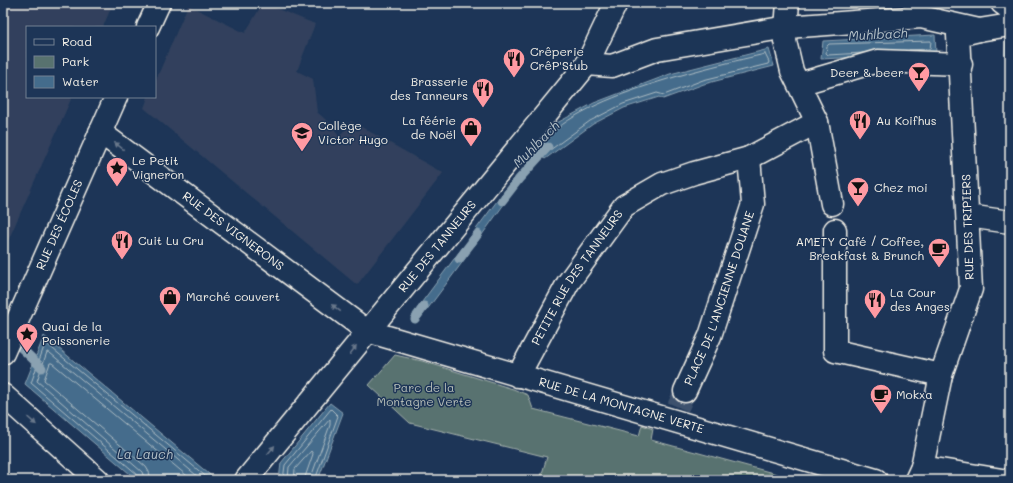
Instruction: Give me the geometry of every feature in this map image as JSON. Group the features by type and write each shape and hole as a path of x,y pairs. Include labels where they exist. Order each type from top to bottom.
{"street":[{"path":"148,26 159,3"},
{"name":"RUE DES TANNEURS","path":"246,480 587,64 616,3"},
{"path":"788,3 786,34 796,78 816,122 832,204"},
{"path":"1002,3 1010,9"},
{"path":"587,64 612,66 657,49 921,17 979,30 1010,25"},
{"name":"RUE DES TRIPIERS","path":"919,474 941,376 970,289 961,64 958,35 979,30"},
{"path":"796,78 878,61 961,64"},
{"name":"RUE DES ÉCOLES","path":"3,353 28,300 116,98"},
{"path":"749,158 816,122"},
{"name":"RUE DES VIGNERONS","path":"100,132 367,331"},
{"name":"PETITE RUE DES TANNEURS","path":"518,376 568,283 624,206 662,184 694,173 749,158"},
{"name":"PLACE DE L'ANCIENNE DOUANE","path":"678,406 710,336 753,204 749,158"},
{"path":"968,216 1010,222"},
{"path":"835,230 835,351 941,376"},
{"name":"RUE DE LA MONTAGNE VERTE","path":"367,331 518,376 678,406 876,480"},
{"path":"3,395 98,480"},
{"path":"919,474 1002,480"}],"shaded area":[{"path":"3,3 113,3 103,26 26,26 26,98 72,98 3,252"},
{"name":"Collège Victor Hugo","path":"263,3 315,24 297,71 313,79 317,112 333,126 339,137 351,121 443,173 357,285 144,108 148,98 156,98 156,80 188,5 245,33"}],"green space":[{"name":"Parc de la Montagne Verte","path":"395,355 422,361 513,389 528,395 533,409 639,436 642,425 653,429 651,440 799,480 540,480 547,457 410,423 369,385"}],"water":[{"path":"1006,34 1010,34 1010,55 1005,55"},
{"path":"935,35 936,53 821,59 823,41"},
{"path":"769,49 774,66 704,84 663,99 659,97 624,108 593,124 545,159 535,151 555,124 594,103 670,74"},
{"path":"506,189 512,193 474,246 468,240"},
{"path":"463,247 470,252 420,319 413,314"},
{"name":"La Lauch","path":"44,336 215,479 137,480 25,384"},
{"path":"330,403 343,413 318,480 279,480 281,463"}],"waterway":[{"name":"Muhlbach","path":"502,201 519,179 548,147"},
{"name":"Muhlbach","path":"459,259 478,234"},
{"name":"Muhlbach","path":"415,319 424,306"},
{"path":"11,338 42,368"}],"tunnel":[{"path":"678,407 685,391"}],"place":[{"name":"Crêperie CrêP'Stub","path":"514,78"},
{"name":"Deer & beer","path":"919,92"},
{"name":"Brasserie des Tanneurs","path":"483,108"},
{"name":"Au Koifhus","path":"860,140"},
{"name":"La féérie de Noël","path":"471,148"},
{"name":"Collège Victor Hugo","path":"302,152"},
{"name":"Le Petit Vigneron","path":"117,188"},
{"name":"Chez moi","path":"858,208"},
{"name":"Cuit Lu Cru","path":"122,260"},
{"name":"AMETY Café / Coffee, Breakfast & Brunch","path":"939,268"},
{"name":"Marché couvert","path":"170,316"},
{"name":"La Cour des Anges","path":"875,320"},
{"name":"Quai de la Poissonerie","path":"27,354"},
{"name":"Mokxa","path":"881,414"}]}
